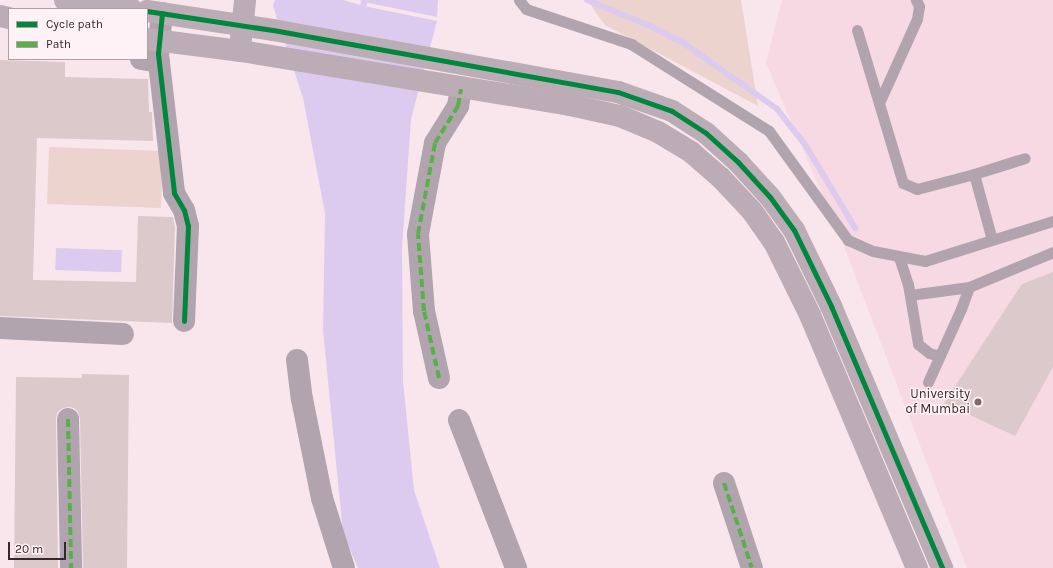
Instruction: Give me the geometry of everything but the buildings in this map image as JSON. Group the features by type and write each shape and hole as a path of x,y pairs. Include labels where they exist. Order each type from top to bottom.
{"street":[{"path":"65,0 124,8"},
{"path":"241,51 245,0"},
{"path":"184,320 188,226 184,210 174,193 152,50 154,12 242,24 618,92 672,110 706,133 738,162 770,196 794,230 831,306 942,568"},
{"path":"152,50 241,51 570,106 620,116 658,132 691,152 721,178 756,217 774,242 810,315 917,568"},
{"path":"439,378 424,311 418,234 435,143 458,106 459,88"},
{"path":"810,315 831,306"},
{"path":"0,328 123,334"},
{"path":"297,360 302,399 322,498 344,568"},
{"path":"68,419 71,568"},
{"path":"459,420 516,568"},
{"path":"724,483 752,568"}],"lane":[{"path":"519,0 526,9 631,44 769,131 848,240 873,251 925,261 1053,221"},
{"path":"879,103 916,19 918,6 916,0"},
{"path":"857,30 903,183 917,189 974,174 1025,158"},
{"path":"974,174 992,240"},
{"path":"910,295 969,287 1053,252"},
{"path":"898,257 908,284 918,344 929,353 940,356"},
{"path":"928,382 969,287"}],"shaded area":[{"path":"275,0 343,0 364,6 437,21 411,119 402,248 403,381 414,490 440,568 358,568 343,533 323,330 325,213 303,98 273,6"},
{"path":"360,0 438,0 437,17 364,2"},
{"path":"587,0 741,0 758,106 605,25"},
{"name":"University of Mumbai","path":"782,0 1053,0 1053,568 967,568 840,236 766,63"},
{"path":"49,147 163,151 161,208 47,204"},
{"path":"56,248 122,250 121,272 55,270"}],"waterway":[{"path":"363,14 364,0"},
{"path":"587,0 650,26 685,44 777,109 806,146 855,228"}],"marked path":[{"path":"439,378 424,311 418,234 435,143 458,106 461,89"},
{"path":"68,419 71,568"},
{"path":"724,483 752,568"}],"cycle path":[{"path":"148,11 273,30 618,92 672,111 706,133 738,162 770,197 794,230 831,306 942,568"},
{"path":"162,13 158,54 174,193 184,210 188,226 184,321"}],"place":[{"name":"University of Mumbai","path":"978,402"}]}
